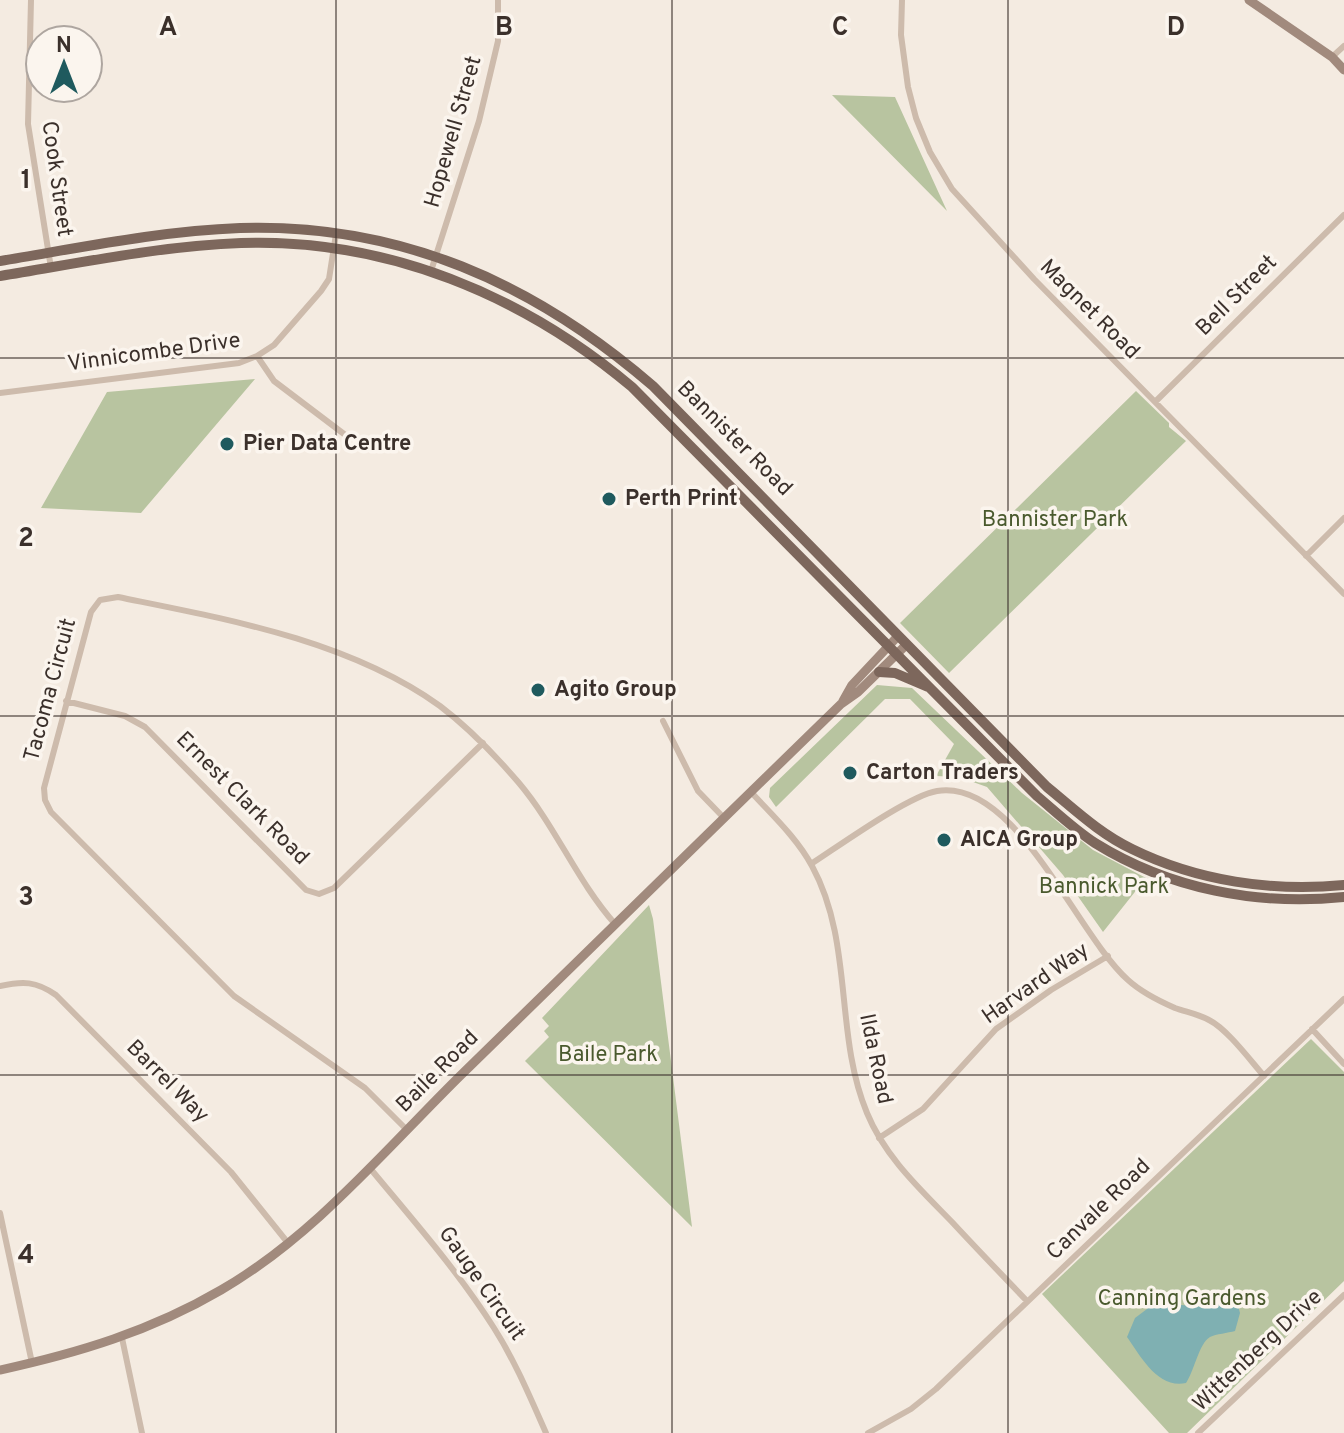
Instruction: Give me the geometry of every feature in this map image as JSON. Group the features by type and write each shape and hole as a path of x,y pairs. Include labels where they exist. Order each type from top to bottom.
{"main road":[{"name":"Bannister Road","path":"0,261 206,230 288,229 399,246 436,257 526,295 627,363 680,413 1047,787 1101,831 1131,849 1225,880 1277,887 1344,885"},
{"name":"Bannister Road","path":"0,276 215,245 269,243 334,249 431,271 516,307 570,339 607,366 660,414 1037,796 1093,842 1125,859 1194,886 1286,901 1344,897"},
{"path":"879,672 895,673 934,689"}],"street":[{"name":"Cook Street","path":"31,0 28,124 51,268"},
{"name":"Hopewell Street","path":"431,271 479,121 498,41 498,0"},
{"name":"Magnet Road","path":"902,0 903,60 916,118 930,152 952,189 1034,279 1344,594"},
{"path":"1249,0 1332,57 1344,70"},
{"path":"1332,57 1344,46"},
{"name":"Bell Street","path":"1155,402 1344,215"},
{"name":"Vinnicombe Drive","path":"0,393 239,363 257,356 274,345 329,279 336,234"},
{"path":"257,356 274,381 344,434"},
{"path":"1306,556 1344,518"},
{"name":"Tacoma Circuit","path":"406,1129 365,1088 234,996 51,812 44,788 91,612 100,600 118,597 246,623 354,660 395,678 429,700 483,743 521,785 594,900 615,924"},
{"name":"Baile Road","path":"0,1370 68,1355 157,1324 224,1289 288,1243 841,704 879,672 898,636"},
{"name":"Baile Road","path":"841,704 852,685 893,650 906,645"},
{"name":"Ernest Clark Road","path":"66,701 125,716 145,727 306,890 319,894 334,888 483,743"},
{"path":"663,721 698,791 724,818"},
{"path":"811,864 912,800 936,791 968,793 992,806 1018,832 1126,979 1174,1007 1211,1021 1264,1076"},
{"name":"Ilda Road","path":"751,792 786,829 811,864 827,898 837,937 850,1051 859,1092 879,1138 908,1177 1027,1301"},
{"name":"Harvard Way","path":"879,1138 923,1109 996,1029 1051,990 1108,956"},
{"name":"Barrel Way","path":"0,986 28,981 56,995 231,1172 288,1243"},
{"name":"Canvale Road","path":"868,1433 911,1409 936,1389 1344,999"},
{"path":"1312,1029 1344,1064"},
{"name":"Gauge Circuit","path":"369,1167 469,1291 496,1330 521,1376 546,1433"},
{"path":"0,1213 32,1363"},
{"name":"Wittenberg Drive","path":"1198,1433 1344,1295"},
{"path":"122,1338 142,1433"}],"green space":[{"path":"832,95 895,97 947,211"},
{"path":"255,379 141,513 41,508 107,392"},
{"name":"Bannister Park","path":"1136,391 1186,441 949,673 900,623"},
{"name":"Bannick Park","path":"877,685 912,688 1022,793 1093,850 1146,878 1103,932 1063,875 987,787 959,777 936,776 954,744 910,699 885,699 776,807 769,797 770,788"},
{"name":"Baile Park","path":"649,905 692,1227 525,1061 549,1037 544,1031 549,1026 542,1018"},
{"name":"Canning Gardens","path":"1311,1039 1344,1072 1344,1281 1187,1433 1169,1433 1042,1294"}],"water":[{"path":"1223,1293 1237,1302 1240,1313 1235,1331 1206,1340 1186,1383 1167,1381 1151,1370 1127,1337 1135,1318 1155,1303 1208,1307"}],"place":[{"name":"Pier Data Centre","path":"227,444"},
{"name":"Perth Print","path":"609,499"},
{"name":"Agito Group","path":"538,690"},
{"name":"Carton Traders","path":"850,773"},
{"name":"AICA Group","path":"944,840"}]}
